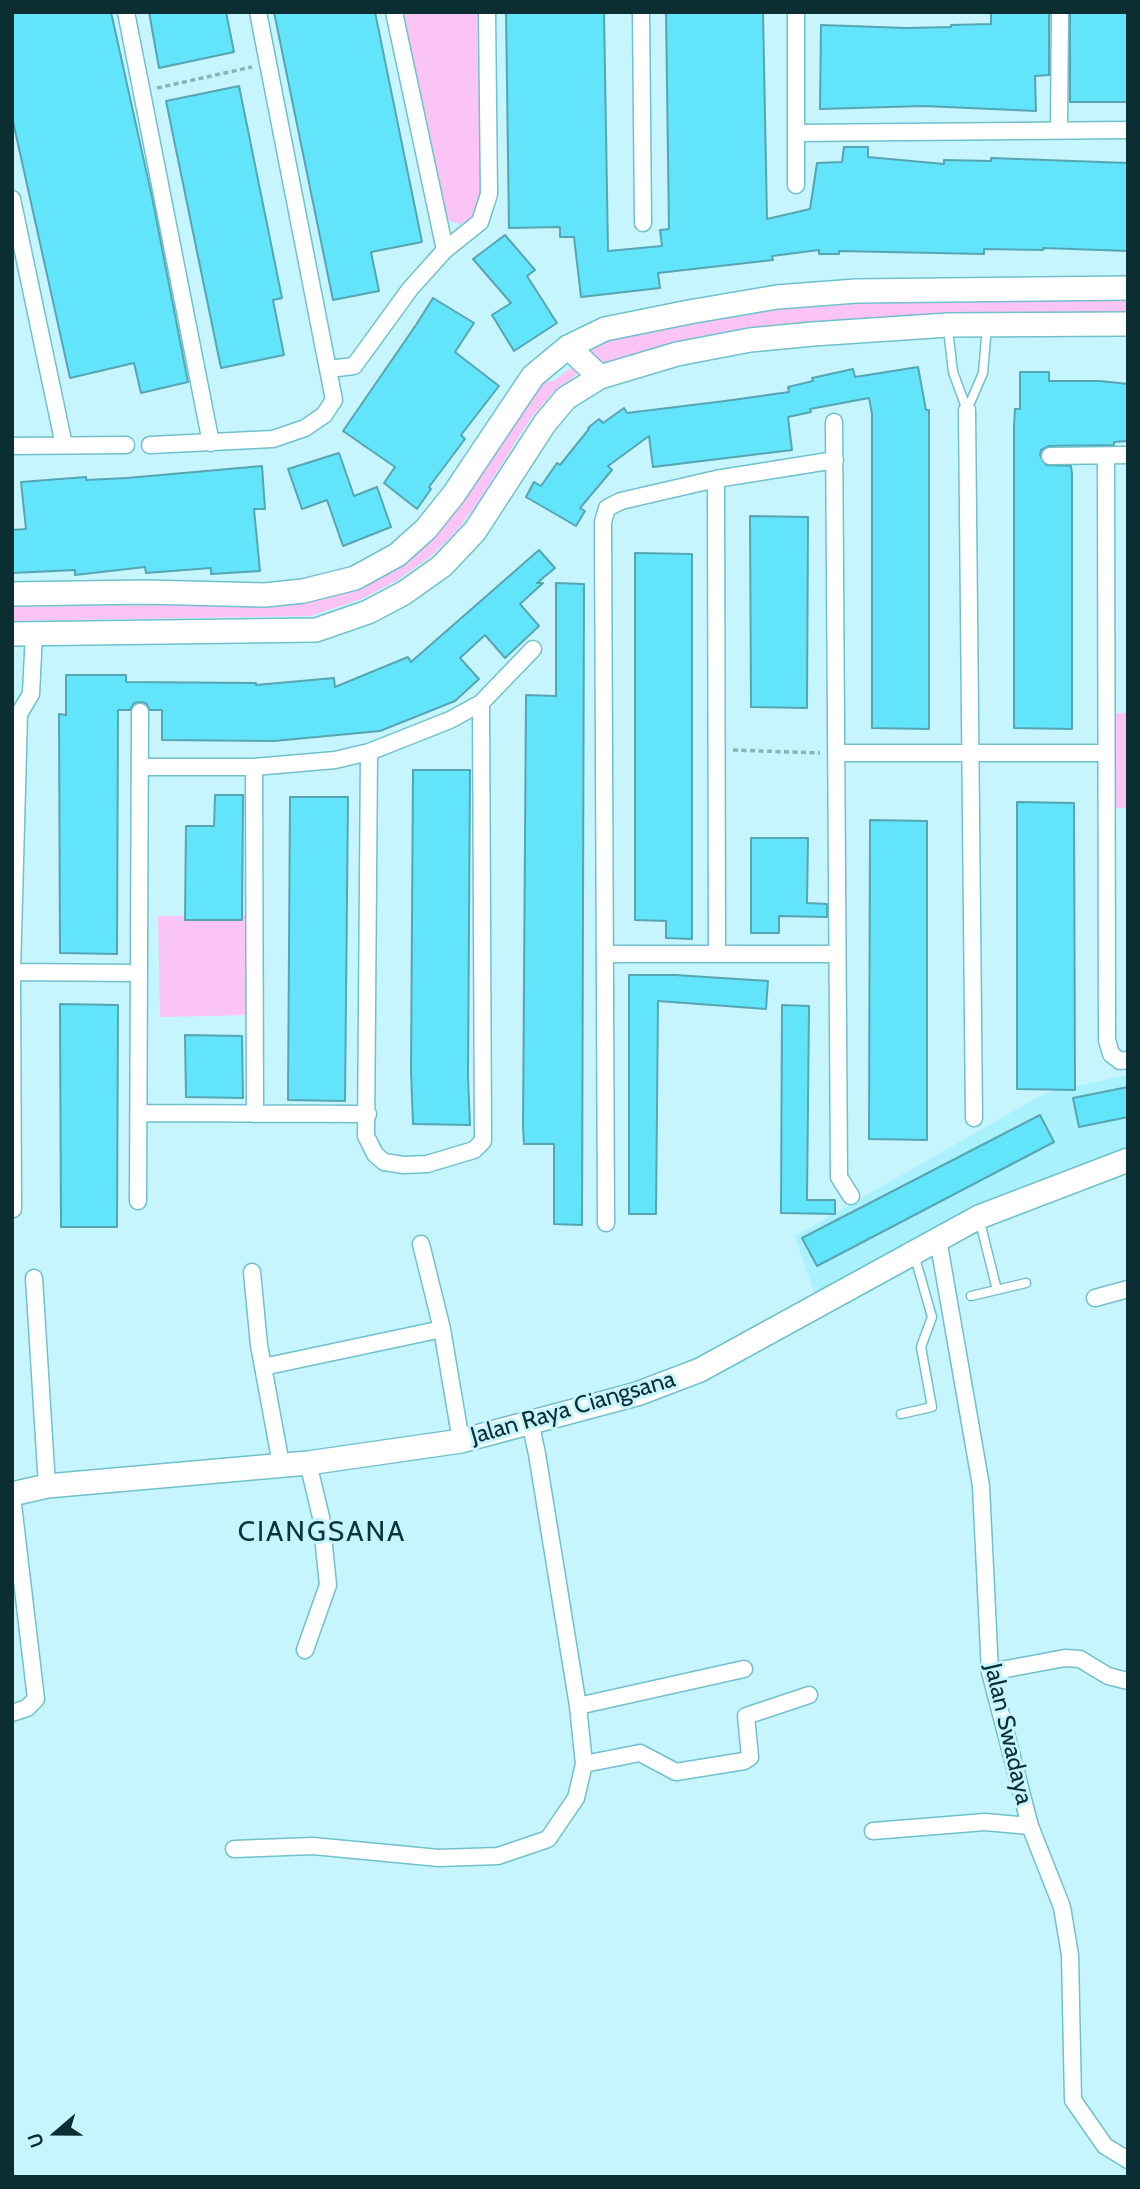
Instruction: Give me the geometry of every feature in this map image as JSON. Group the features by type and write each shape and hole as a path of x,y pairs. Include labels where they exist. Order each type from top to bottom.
{"street":[{"path":"126,12 211,443"},
{"path":"150,445 273,439 305,428 324,415 334,400 258,12"},
{"path":"394,12 444,250"},
{"path":"329,369 354,366 410,289 444,250 480,222 489,194 487,12"},
{"path":"641,12 643,223"},
{"path":"796,12 796,185"},
{"path":"1059,131 1060,12"},
{"path":"796,132 1128,130"},
{"path":"12,199 64,445"},
{"path":"12,594 145,592 265,595 303,592 355,578 397,555 426,529 454,494 533,376 568,347 605,329 777,297 856,291 1128,288"},
{"path":"13,1209 12,972 16,710 31,694 23,633 316,630 368,612 404,593 442,566 475,531 544,423 566,398 600,377 677,355 750,340 947,325 1128,324"},
{"path":"568,347 600,377"},
{"path":"967,410 974,1118"},
{"path":"834,422 839,1177 851,1196"},
{"path":"12,446 126,444"},
{"path":"1050,456 1128,455"},
{"path":"1106,456 1107,1040 1111,1054 1120,1061 1128,1059"},
{"path":"606,1223 603,522 607,508 621,501 716,479 835,460"},
{"path":"716,479 717,954"},
{"path":"140,767 254,766 335,760 369,752 450,720 481,703 533,649"},
{"path":"369,752 366,1136 375,1154 384,1162 427,1164 474,1150 484,1141 481,703"},
{"path":"138,1200 140,712"},
{"path":"836,753 1105,753"},
{"path":"254,766 255,1114"},
{"path":"606,954 837,954"},
{"path":"12,972 138,973"},
{"path":"138,1113 368,1114"},
{"name":"Jalan Raya Ciangsana","path":"12,1495 47,1486 308,1462 461,1441 637,1394 700,1370 979,1217 1128,1160"},
{"name":"Jalan Swadaya","path":"938,1239 981,1486 990,1672 1030,1826 1062,1907 1070,1955 1073,2100 1105,2146 1128,2160"},
{"path":"421,1244 442,1329 461,1441"},
{"path":"252,1272 263,1367 281,1464"},
{"path":"34,1278 47,1486"},
{"path":"1095,1298 1128,1289"},
{"path":"263,1367 442,1329"},
{"path":"234,1849 313,1846 439,1858 498,1856 548,1839 576,1798 584,1764 578,1706 530,1421"},
{"path":"305,1650 328,1585 321,1517 308,1462"},
{"path":"12,1495 36,1699 27,1708 12,1713"},
{"path":"990,1672 1065,1658 1080,1659 1108,1676 1128,1681"},
{"path":"578,1706 744,1669"},
{"path":"584,1764 640,1753 676,1772 744,1762 750,1756 746,1716 809,1695"},
{"path":"873,1831 985,1822 1030,1826"}],"lane":[{"path":"947,325 953,372 967,410"},
{"path":"967,410 983,373 987,326"},
{"path":"979,1217 997,1290"},
{"path":"901,1414 932,1407 921,1347 932,1317 913,1252"},
{"path":"971,1296 1026,1283"}],"path":[{"path":"142,91 268,64"},
{"path":"717,750 836,753"}],"shaded area":[{"path":"404,12 477,12 481,193 472,218 460,224 448,220 442,205"},
{"path":"1128,288 1128,324 860,331 600,377 568,347 714,307"},
{"path":"575,365 579,373 556,389 530,419 478,502 454,534 431,556 396,581 361,599 310,616 12,621 12,607 308,603 356,587 389,570 546,378 552,382"},
{"path":"1113,713 1128,713 1128,808 1114,808"},
{"path":"252,915 253,1015 160,1017 158,916"},
{"path":"1128,1075 1128,1149 998,1196 815,1296 795,1236 1045,1093"}],"building":[{"path":"12,12 111,12 152,197 188,382 141,393 134,363 70,378 12,117"},
{"path":"149,12 226,12 234,52 159,68"},
{"path":"274,12 375,12 422,242 371,252 379,291 333,300"},
{"path":"506,12 604,12 608,251 662,246 660,230 669,229 666,12 763,12 767,219 810,209 817,163 842,162 844,147 868,147 868,157 944,164 944,160 991,161 991,158 1128,163 1128,251 1043,248 984,249 984,254 839,251 839,254 819,254 819,250 772,256 773,260 658,273 660,288 581,297 574,237 560,237 560,227 509,228"},
{"path":"991,12 1049,12 1049,75 1035,76 1036,111 924,106 820,109 821,25 906,28 991,24"},
{"path":"1070,12 1128,12 1128,102 1070,102"},
{"path":"239,86 282,298 273,300 284,355 221,368 166,101"},
{"path":"505,235 535,270 527,276 557,323 514,351 492,315 511,303 473,259"},
{"path":"433,298 474,323 455,352 499,386 461,435 465,439 429,487 431,489 417,509 384,483 395,467 343,431"},
{"path":"918,367 926,410 929,410 929,729 872,728 872,414 869,398 810,409 811,412 788,417 792,450 653,467 649,436 608,466 612,470 580,508 585,511 576,526 526,497 534,482 541,486 588,428 599,419 603,423 624,408 627,413 725,401 789,392 788,387 813,381 812,378 853,369 855,377"},
{"path":"1020,372 1049,372 1049,381 1128,384 1128,441 1114,442 1114,445 1049,446 1041,450 1040,455 1046,465 1071,466 1072,474 1072,729 1014,728 1014,425 1015,409 1020,409"},
{"path":"339,453 354,496 377,487 391,527 343,546 327,500 302,509 288,469"},
{"path":"262,466 265,509 254,509 260,571 211,574 211,568 146,573 145,567 75,575 75,570 12,573 12,530 26,529 21,482 86,477 86,480 127,478"},
{"path":"750,516 808,517 807,708 751,707"},
{"path":"539,550 555,568 537,583 543,583 520,604 539,626 505,658 485,635 460,658 479,679 455,701 380,731 274,741 162,740 162,710 150,710 146,703 139,702 134,703 130,710 118,710 117,954 60,953 59,714 66,715 66,675 126,675 126,682 256,685 334,678 335,687 408,657 411,662"},
{"path":"635,553 692,554 692,939 666,938 666,921 635,920"},
{"path":"556,583 584,584 582,1225 554,1224 554,1144 524,1144 523,1126 526,695 556,696"},
{"path":"413,770 470,770 470,1125 413,1124"},
{"path":"215,795 243,795 242,920 185,920 186,826 214,826"},
{"path":"290,797 348,797 345,1101 288,1100"},
{"path":"1017,802 1074,803 1075,1090 1017,1089"},
{"path":"870,820 927,821 927,1140 869,1139"},
{"path":"751,838 808,838 807,903 827,904 827,917 779,916 779,933 751,933"},
{"path":"629,975 768,981 766,1009 658,1001 656,1214 629,1214"},
{"path":"60,1004 118,1005 117,1227 61,1227"},
{"path":"782,1005 809,1006 807,1200 835,1200 835,1214 781,1213"},
{"path":"185,1035 242,1036 243,1098 186,1097"},
{"path":"1128,1087 1128,1117 1079,1127 1073,1098"},
{"path":"1040,1115 1054,1142 817,1266 802,1238"}],"district":[{"name":"CIANGSANA","path":"322,1533"}]}
